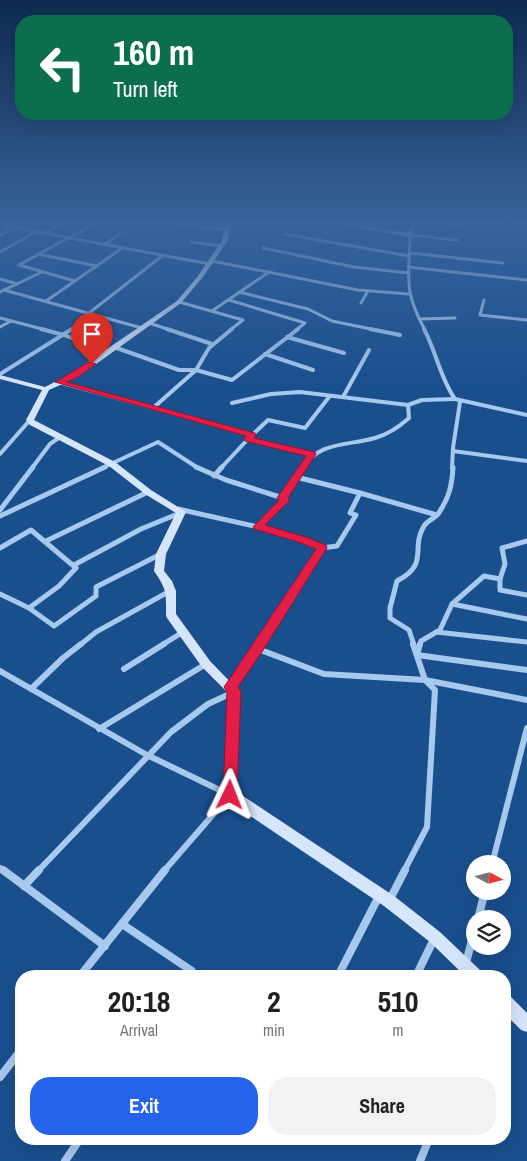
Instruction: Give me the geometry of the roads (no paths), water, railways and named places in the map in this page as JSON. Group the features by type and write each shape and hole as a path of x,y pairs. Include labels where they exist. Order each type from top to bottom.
{"street":[{"path":"0,292 32,276"},
{"path":"59,276 75,281"},
{"path":"46,301 82,276"},
{"path":"0,376 64,335 138,276"},
{"path":"0,454 30,420 46,389 75,375 179,302 200,276"},
{"path":"212,311 262,276"},
{"path":"290,276 368,291 409,294"},
{"path":"342,970 427,827 434,690 425,680 409,630 390,618 390,608 397,581 409,575 418,561 420,536 424,525 437,515 452,486 458,401 445,387 445,378 440,371 435,352 409,294 409,276"},
{"path":"492,276 527,280"},
{"path":"0,280 17,284"},
{"path":"4,290 142,328"},
{"path":"361,303 368,291"},
{"path":"239,292 308,309 332,321 400,334"},
{"path":"114,347 180,370 196,370 232,380 305,323 229,300"},
{"path":"484,300 480,315 527,320"},
{"path":"153,408 196,370 212,344 243,320 179,302"},
{"path":"0,318 64,335 108,352"},
{"path":"420,319 455,318"},
{"path":"0,327 11,321"},
{"path":"149,323 212,344"},
{"path":"287,337 344,353"},
{"path":"343,397 369,350"},
{"path":"265,354 313,370"},
{"path":"0,376 46,389"},
{"path":"60,382 312,454 347,443 385,437 399,429 409,418 408,404"},
{"path":"232,403 281,393 300,392 329,397 408,404 422,400 458,401 527,416"},
{"path":"214,476 268,420 305,428 329,397"},
{"path":"30,420 112,464 148,492 179,511 258,527 322,548 337,546 356,515 350,513 360,493"},
{"path":"0,510 50,444 60,437"},
{"path":"0,516 158,442 169,447 193,466 214,476 282,498"},
{"path":"453,451 527,461"},
{"path":"258,527 284,500 282,498 312,454"},
{"path":"296,477 437,515"},
{"path":"46,541 148,492"},
{"path":"0,502 6,503"},
{"path":"85,970 230,795 232,689 206,664 171,615 171,591 167,581 159,571 161,554 179,511"},
{"path":"28,608 59,586 76,568 74,565 179,511"},
{"path":"0,548 31,530 76,568"},
{"path":"527,541 502,548 505,564 500,579 500,590 527,595"},
{"path":"24,886 171,732 208,704 232,689 322,548"},
{"path":"0,594 28,608 54,626 96,596 96,587 161,554"},
{"path":"417,655 421,641 440,630 452,604 484,576 500,579"},
{"path":"31,689 63,658 96,632 171,591"},
{"path":"452,604 527,619"},
{"path":"124,668 184,632"},
{"path":"436,632 527,642"},
{"path":"258,649 324,674 425,680 527,700"},
{"path":"417,655 527,670"},
{"path":"99,729 206,664"},
{"path":"0,671 147,755 230,795 317,851 384,898 435,937 469,970"},
{"path":"494,855 527,728"},
{"path":"0,868 105,946"},
{"path":"122,924 191,970"},
{"path":"419,970 435,937"},
{"path":"465,966 468,955"},
{"path":"511,1009 527,1024"},
{"path":"0,1077 15,1058"},
{"path":"65,1161 76,1145"},
{"path":"420,1161 427,1145"}]}
